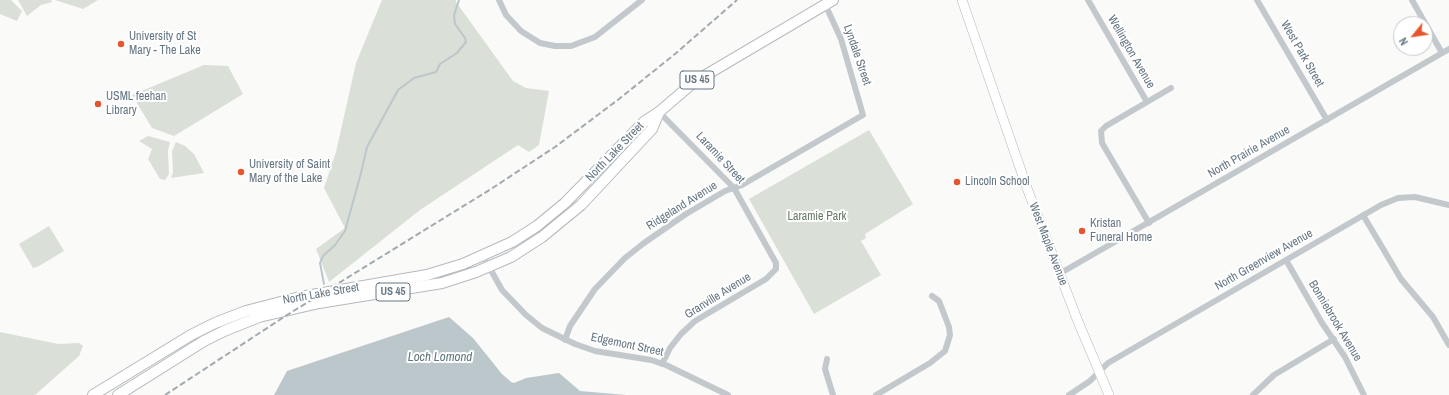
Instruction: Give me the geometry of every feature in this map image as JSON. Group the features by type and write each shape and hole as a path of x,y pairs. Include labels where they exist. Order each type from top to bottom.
{"main road":[{"name":"West Maple Avenue","path":"962,0 1022,174 1059,274 1110,395"},
{"name":"North Lake Street","path":"93,395 191,335 215,323 246,311 300,297 427,275 483,256 518,238 556,211 644,122 659,112 694,82 713,69 829,2"},
{"name":"North Lake Street","path":"118,395 204,341 254,318 319,303 430,286 488,268 534,244 581,205 652,129 659,112"}],"street":[{"path":"499,0 506,15 521,32 540,43 555,46 571,46 583,43 603,32 642,0"},
{"name":"Wellington Avenue","path":"1088,0 1147,102 1106,126 1101,131 1100,138 1110,158 1149,223"},
{"name":"West Park Street","path":"1257,0 1327,120"},
{"path":"1412,0 1442,53"},
{"name":"Lyndale Street","path":"829,2 863,115"},
{"name":"North Prairie Avenue","path":"1059,274 1449,49"},
{"path":"1147,102 1171,88"},
{"name":"Laramie Street","path":"659,112 734,188 773,256 776,269"},
{"name":"Ridgeland Avenue","path":"565,340 570,326 595,289 625,258 686,214 725,191 742,185 863,115"},
{"name":"North Greenview Avenue","path":"1069,395 1090,381 1108,363 1389,201 1404,197 1428,199 1449,205"},
{"path":"1363,215 1401,279 1433,317 1449,345"},
{"name":"Edgemont Street","path":"483,256 488,268 502,290 526,315 542,328 565,340 595,351 662,364 728,395"},
{"name":"Bonniebrook Avenue","path":"1286,260 1322,323 1345,357 1364,395"},
{"name":"Granville Avenue","path":"662,364 677,339 695,321 766,278 776,269"},
{"path":"876,395 930,363 945,351 950,335 950,327 939,301 932,296"},
{"path":"1253,395 1274,375 1334,339"},
{"path":"827,359 825,369 833,395"}],"green space":[{"path":"0,0 11,0 22,11 17,21 0,14"},
{"path":"18,0 51,0 52,2 41,5 27,16"},
{"path":"55,0 98,0 83,9"},
{"path":"382,0 456,0 513,81 526,88 549,91 539,145 529,152 518,145 420,210 329,282 316,249 345,228 324,188 336,152 356,63"},
{"path":"204,65 228,66 243,94 174,136 152,128 132,95"},
{"name":"Laramie Park","path":"869,130 913,204 865,234 866,238 861,241 881,275 814,314 749,199"},
{"path":"148,136 170,142 168,151 169,174 165,180 160,179 148,159 152,149 139,141"},
{"path":"176,142 185,146 194,154 204,173 171,178 173,172 172,151"},
{"path":"49,226 64,251 33,268 19,244"},
{"path":"0,332 58,344 79,343 83,346 79,356 35,395 0,395"}],"water":[{"name":"Loch Lomond","path":"449,317 473,338 502,374 511,382 514,383 526,378 559,373 580,391 626,395 274,395 287,371"}],"waterway":[{"path":"324,284 320,263 323,256 335,245 345,231 367,147 398,90 414,78 436,72 440,64 457,53 466,42 465,38 455,24 454,15 459,0"}],"railway":[{"path":"165,395 287,315 491,189 555,147 619,99 675,54 737,0"}],"place":[{"name":"University of St Mary - The Lake","path":"121,44"},
{"name":"USML feehan Library","path":"98,104"},
{"name":"University of Saint Mary of the Lake","path":"241,172"},
{"name":"Lincoln School","path":"957,182"},
{"name":"Kristan Funeral Home","path":"1082,231"}]}
